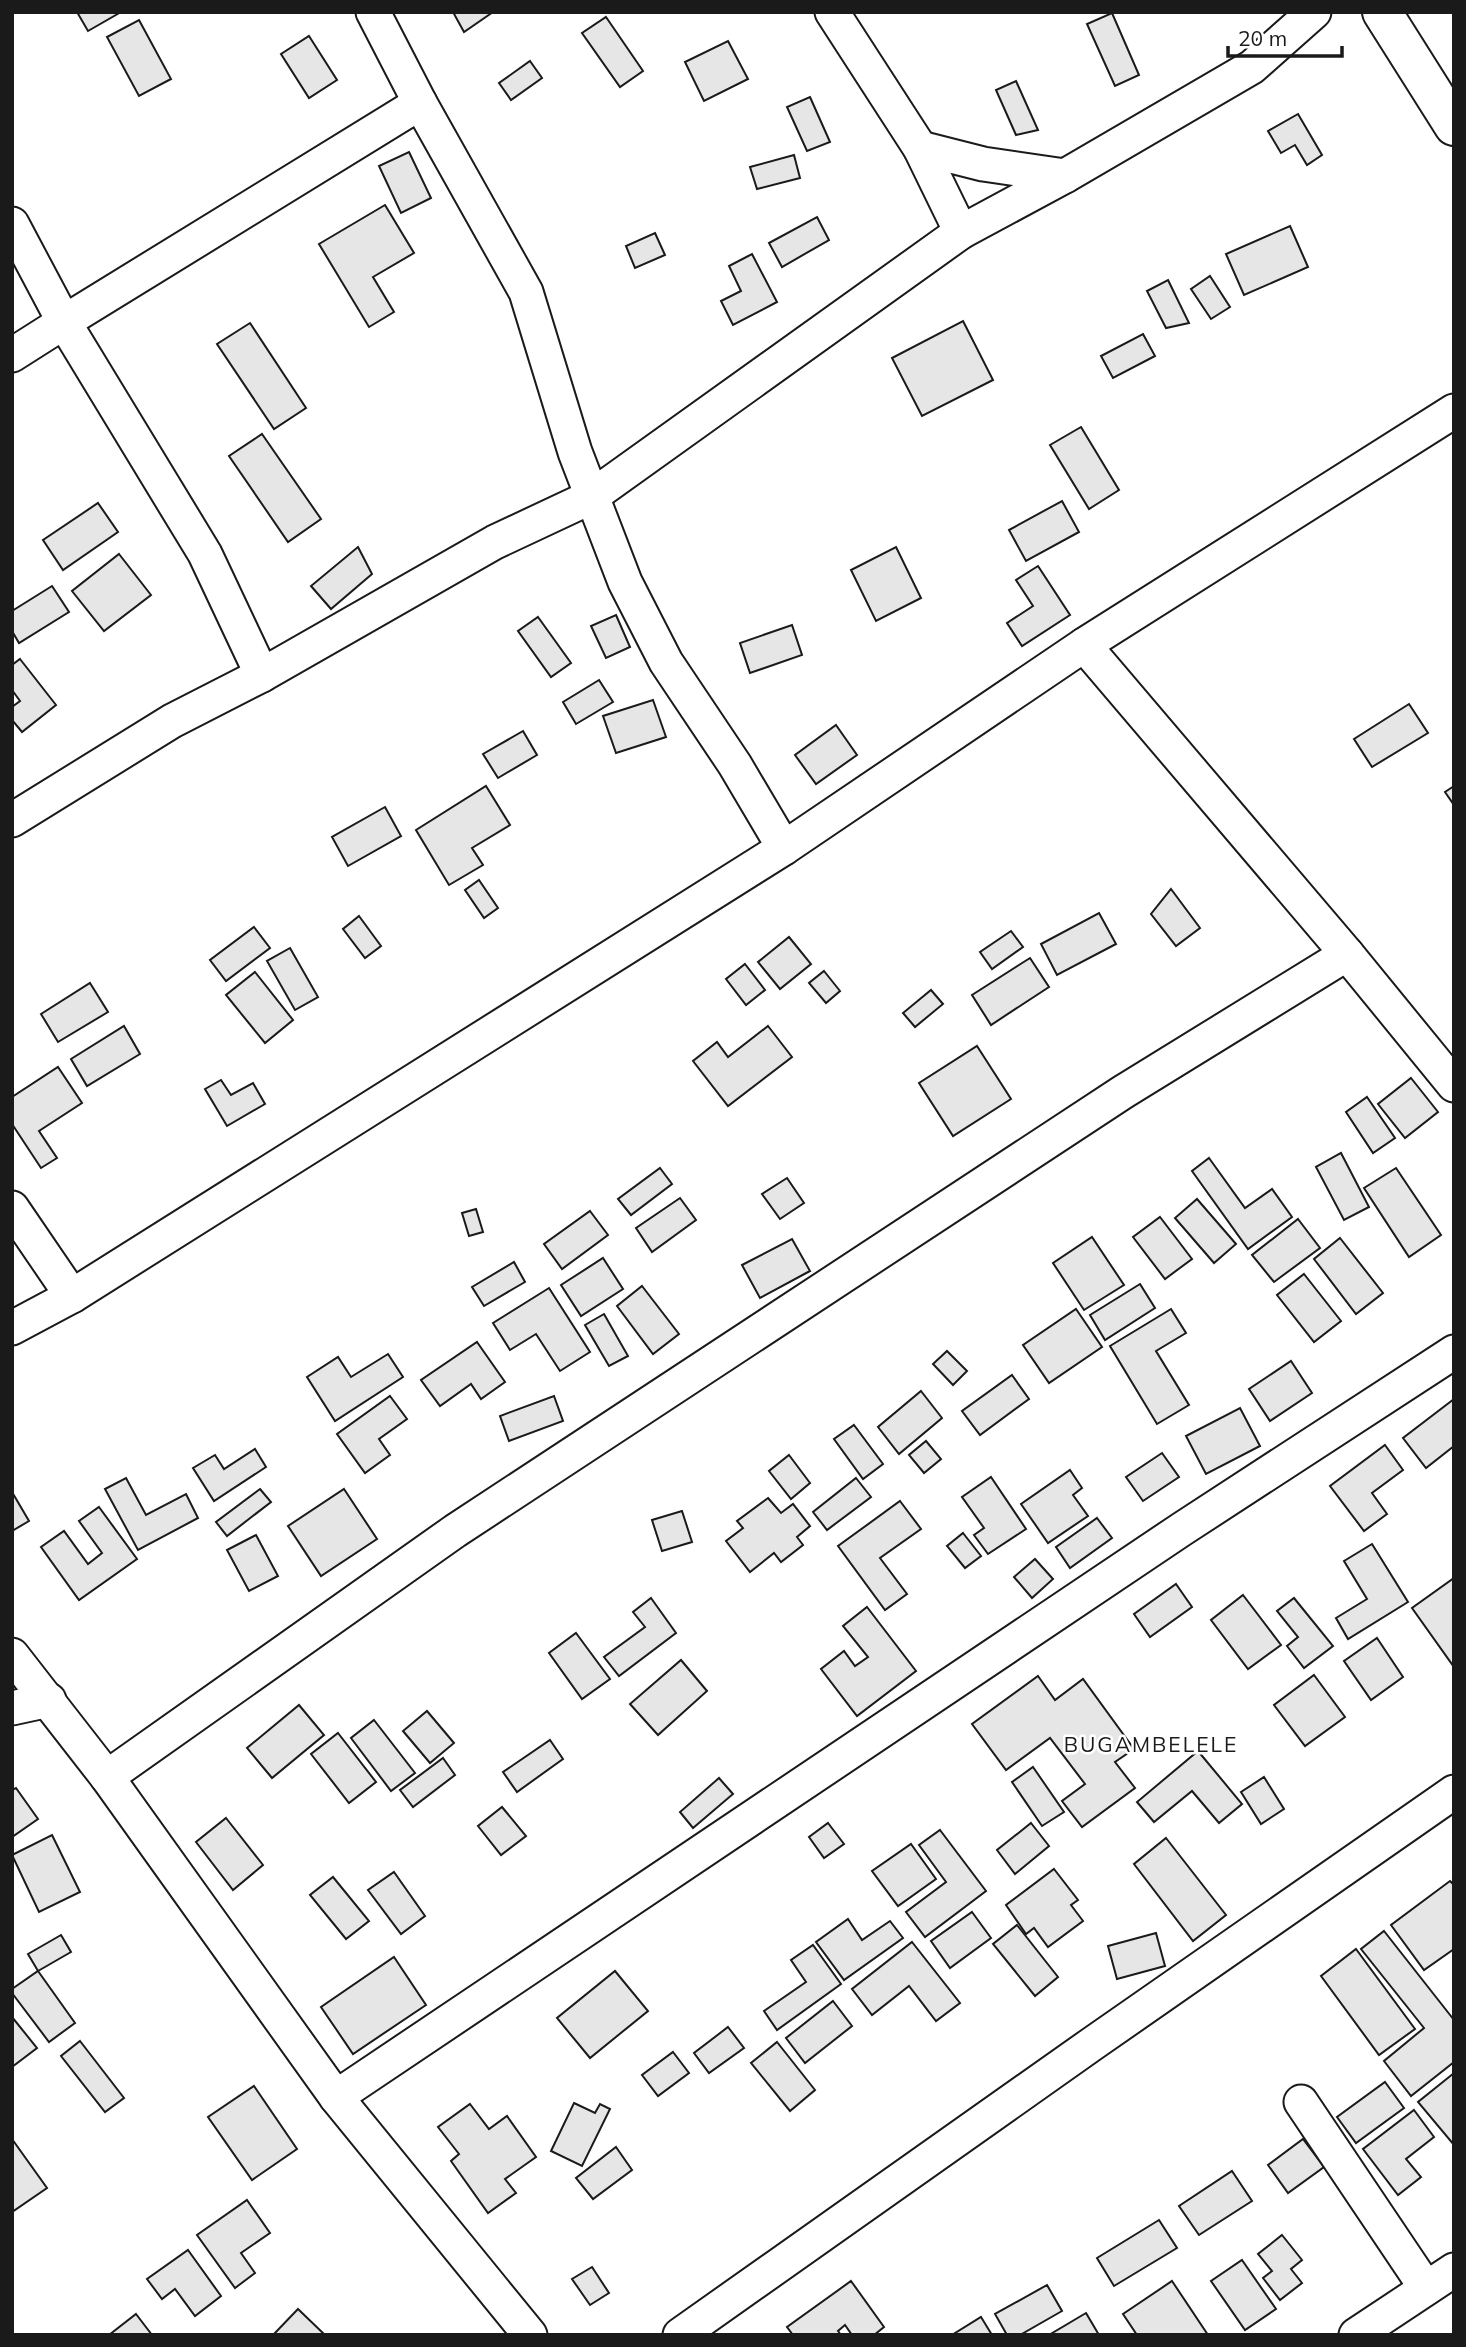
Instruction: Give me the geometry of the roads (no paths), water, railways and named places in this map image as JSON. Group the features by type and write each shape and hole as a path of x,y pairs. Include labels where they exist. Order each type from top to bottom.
{"street":[{"path":"373,12 420,103 526,292 591,497 625,582 666,662 735,765 784,848"},
{"path":"832,12 920,148 961,232"},
{"path":"12,820 173,721 262,675 495,542 591,497 961,232 1065,176 1252,67 1314,12"},
{"path":"1382,12 1454,127"},
{"path":"12,355 420,103"},
{"path":"920,148 984,164 1065,176"},
{"path":"12,224 64,322 205,554 262,675"},
{"path":"12,1328 72,1296 784,848 1084,645 1454,411"},
{"path":"1084,645 1347,954 1454,1085"},
{"path":"107,1776 467,1523 1123,1092 1347,954"},
{"path":"12,1208 72,1296"},
{"path":"335,2098 1194,1522 1454,1352"},
{"path":"12,1655 107,1776 335,2098 530,2335"},
{"path":"12,1708 49,1700"},
{"path":"680,2335 1454,1792"},
{"path":"1301,2102 1440,2279 1356,2335"}],"district":[{"name":"BUGAMBELELE","path":"1151,1745"}]}
